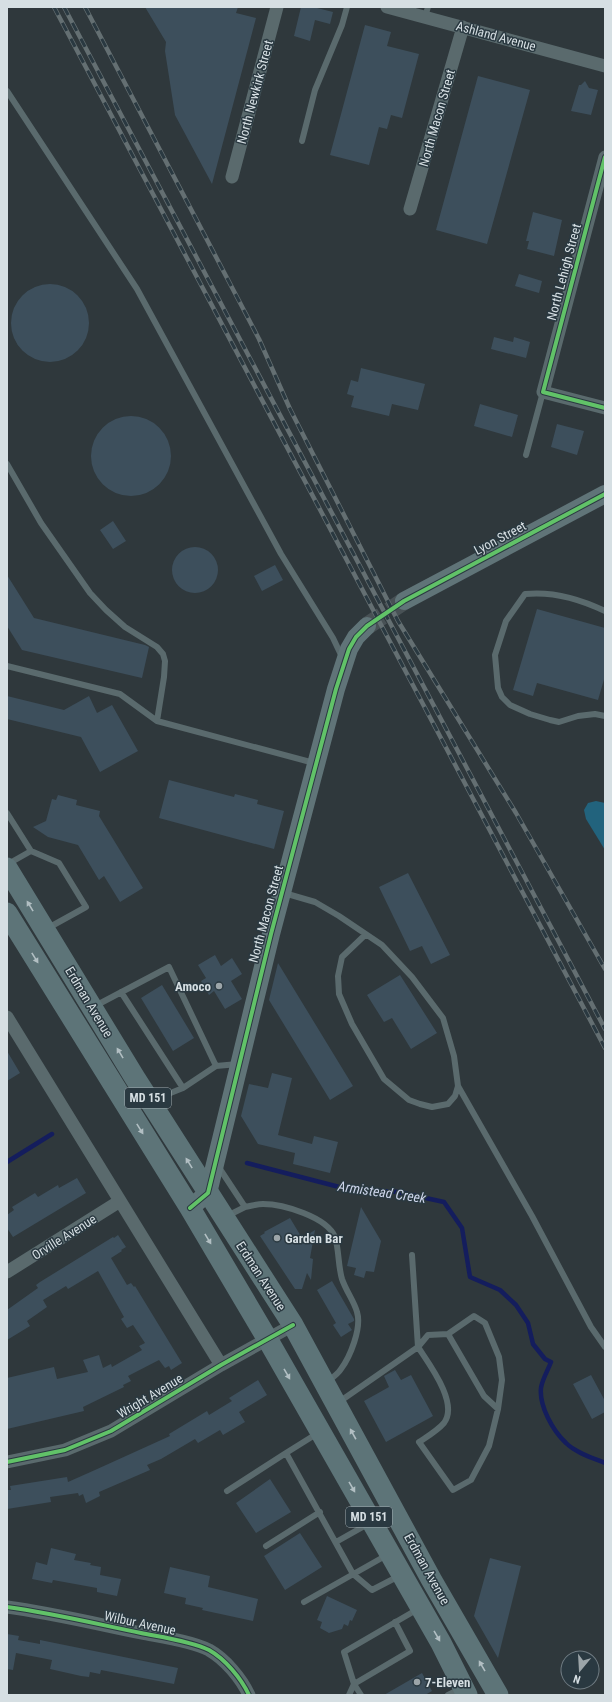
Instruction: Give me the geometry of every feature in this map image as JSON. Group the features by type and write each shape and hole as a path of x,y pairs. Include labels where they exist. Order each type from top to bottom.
{"main road":[{"name":"Erdman Avenue","path":"7,868 150,1101 293,1325 394,1510 498,1695"},
{"name":"Erdman Avenue","path":"7,913 190,1208 268,1340 441,1643 460,1692"}],"street":[{"name":"North Newkirk Street","path":"232,177 278,7"},
{"name":"Ashland Avenue","path":"387,7 426,12 463,27 605,66"},
{"name":"North Macon Street","path":"410,209 463,27"},
{"name":"North Lehigh Street","path":"543,392 605,157"},
{"path":"543,392 605,408"},
{"name":"Lyon Street","path":"404,601 605,494"},
{"name":"North Macon Street","path":"208,1193 282,892 344,662 356,637 367,626"},
{"path":"7,1017 11,1032 120,1201 221,1365"},
{"path":"190,1208 208,1193"},
{"name":"Orville Avenue","path":"7,1272 120,1201"},
{"name":"Wright Avenue","path":"7,1462 65,1450 111,1431 221,1365 293,1325"},
{"name":"Wilbur Avenue","path":"7,1607 48,1613 178,1641 208,1650 218,1656 236,1674 249,1695"}],"lane":[{"path":"302,141 315,90 342,25 347,7"},
{"path":"7,91 137,289 281,554 332,638 344,662"},
{"path":"526,455 543,392"},
{"path":"7,464 41,523 90,593 106,610 126,627 156,647 163,654 165,661 164,677 157,721"},
{"path":"605,612 585,602 543,592 525,594 506,620 495,655 498,688 502,698 510,705 530,714 559,722 578,716 595,714 605,716"},
{"path":"7,666 120,694 157,721 316,764"},
{"path":"7,813 31,851 60,863 86,907 45,930"},
{"path":"7,864 31,851"},
{"path":"282,892 314,902 339,916 382,945 412,977 443,1018 454,1056 458,1086 528,1209 591,1327 605,1347"},
{"path":"364,934 342,957 338,976 339,994 352,1024 384,1078 409,1100 432,1107 448,1104 455,1096 458,1086"},
{"path":"92,1008 169,967 216,1066"},
{"path":"121,992 183,1088"},
{"path":"150,1101 183,1088 216,1066 239,1064"},
{"path":"215,1162 245,1207"},
{"path":"224,1218 245,1207 262,1204 282,1206 303,1213 330,1229 335,1238 340,1272 345,1288 358,1313 358,1322 356,1337 350,1356 340,1371 325,1384"},
{"path":"336,1403 418,1347 428,1335 448,1334 474,1316 484,1323 499,1357 502,1380 498,1409 489,1446 471,1480 452,1490 419,1442 434,1432 445,1422 448,1411 444,1388 418,1347 412,1255"},
{"path":"448,1334 484,1396 498,1409"},
{"path":"227,1491 320,1432"},
{"path":"286,1453 353,1574 372,1590 402,1574"},
{"path":"336,1542 394,1510"},
{"path":"266,1546 320,1512"},
{"path":"304,1602 390,1553"},
{"path":"361,1695 354,1684 344,1652 421,1608"},
{"path":"349,1695 354,1684 410,1651 395,1622"}],"shaded area":[{"path":"596,801 605,803 605,850 586,819 584,810 588,803"}],"building":[{"path":"145,7 238,7 236,13 256,18 212,184 175,115 165,51 166,42"},
{"path":"301,7 313,7 333,12 330,24 315,20 310,41 294,36"},
{"path":"365,25 391,32 387,46 419,54 402,118 391,115 387,129 379,127 369,165 330,155"},
{"path":"478,76 530,90 487,244 436,230"},
{"path":"585,81 589,88 598,90 591,115 571,111 579,85"},
{"path":"533,212 562,220 554,256 527,249 529,241 526,241"},
{"path":"519,274 542,281 539,293 515,286"},
{"path":"42,284 58,284 72,290 83,301 89,315 89,331 83,345 72,356 58,362 42,362 28,356 17,345 11,331 11,315 17,301 28,290"},
{"path":"494,337 513,342 514,337 530,342 526,358 491,349"},
{"path":"361,368 425,384 418,410 392,404 389,416 351,407 354,396 347,394 351,380 358,382"},
{"path":"480,404 518,415 512,437 474,426"},
{"path":"131,416 146,419 159,428 168,441 171,456 168,471 159,484 146,493 131,496 116,493 103,484 94,471 91,456 94,441 103,428 116,419"},
{"path":"557,424 584,431 577,455 551,447"},
{"path":"113,521 126,541 113,549 100,530"},
{"path":"190,547 200,547 208,551 214,557 218,565 218,575 214,583 208,589 200,593 190,593 182,589 176,583 172,575 172,565 176,557 182,551"},
{"path":"275,565 283,580 262,591 254,576"},
{"path":"7,575 34,618 149,647 142,678 22,650 7,626"},
{"path":"537,609 605,628 605,676 598,700 537,683 533,696 513,690"},
{"path":"7,696 64,710 89,696 97,713 112,705 138,751 100,772 81,737 7,719"},
{"path":"169,780 234,797 235,794 258,800 257,804 284,811 274,849 159,818"},
{"path":"58,795 77,800 76,805 100,811 99,816 143,888 120,902 104,876 99,880 78,845 48,837 33,827 46,821 52,799 56,800"},
{"path":"408,873 450,955 431,964 422,946 410,951 379,887"},
{"name":"Amoco","path":"215,955 221,966 232,958 242,974 231,981 242,999 225,1009 214,991 209,995 201,981 206,978 198,965"},
{"path":"278,963 353,1086 330,1100 269,1000"},
{"path":"400,975 437,1033 411,1049 392,1018 384,1022 367,995"},
{"name":"Amoco","path":"162,985 194,1038 173,1051 141,998"},
{"path":"7,1051 20,1073 7,1081"},
{"path":"272,1073 292,1078 278,1135 312,1144 314,1136 338,1142 330,1173 293,1164 295,1153 258,1144 241,1116 249,1084 268,1088"},
{"path":"77,1178 86,1193 13,1237 7,1228 7,1215 14,1210 12,1207 35,1193 38,1197 58,1185 59,1188"},
{"path":"361,1207 381,1241 374,1272 366,1271 364,1278 354,1275 356,1268 347,1266"},
{"path":"290,1218 302,1238 315,1230 310,1258 313,1259 311,1280 307,1273 302,1289 295,1289 260,1236 265,1233 264,1232"},
{"path":"118,1235 126,1247 111,1258 127,1285 131,1283 134,1287 135,1286 182,1363 171,1370 169,1366 165,1368 159,1360 128,1376 131,1381 123,1385 124,1387 83,1407 84,1411 7,1429 7,1378 54,1367 57,1379 88,1372 83,1360 99,1355 103,1368 111,1364 112,1367 142,1350 139,1346 145,1343 133,1325 127,1328 121,1319 124,1317 98,1271 68,1289 66,1286 43,1300 47,1307 27,1321 30,1326 7,1340 7,1310 38,1288 36,1285 40,1282"},
{"path":"332,1281 354,1319 354,1321 348,1324 352,1330 341,1337 333,1325 336,1323 317,1290"},
{"path":"395,1370 401,1380 411,1375 433,1416 386,1442 364,1401 389,1387 384,1376"},
{"path":"591,1375 605,1401 605,1412 592,1419 573,1384"},
{"path":"258,1380 267,1395 239,1412 245,1422 223,1435 220,1430 198,1443 195,1439 161,1459 147,1465 150,1470 99,1492 100,1496 86,1503 83,1494 79,1496 78,1493 50,1497 51,1502 7,1509 7,1490 11,1490 10,1486 67,1477 68,1482 170,1436 169,1434 207,1411 209,1415 232,1401 229,1398"},
{"path":"270,1479 291,1512 256,1533 236,1503"},
{"path":"300,1533 322,1567 285,1590 264,1556"},
{"path":"51,1548 76,1554 74,1560 91,1563 90,1565 101,1567 100,1575 121,1579 117,1596 97,1592 97,1588 53,1580 52,1583 32,1579 36,1562 47,1565"},
{"path":"490,1558 521,1566 498,1658 474,1616"},
{"path":"170,1567 210,1576 208,1587 258,1599 253,1621 202,1610 203,1608 185,1604 186,1598 164,1593"},
{"path":"327,1596 357,1610 348,1626 344,1624 342,1629 329,1633 320,1628 322,1622 317,1620"},
{"path":"7,1634 19,1636 18,1640 40,1644 40,1640 178,1668 174,1684 101,1670 100,1674 90,1672 89,1677 81,1676 50,1669 52,1660 16,1653 13,1670 7,1669"},
{"name":"7-Eleven","path":"422,1673 432,1691 425,1695 384,1695"}],"waterway":[{"name":"Armistead Creek","path":"7,1162 52,1134"},
{"name":"Armistead Creek","path":"247,1163 347,1189 398,1192 444,1202 462,1228 470,1277 500,1290 516,1305 528,1323 533,1344 545,1359 551,1362 541,1388 541,1395 548,1418 556,1432 570,1447 605,1463"}],"tunnel":[{"path":"367,626 404,601"}],"railway":[{"path":"54,7 605,1048"},
{"path":"64,7 605,1029"},
{"path":"85,7 259,339 290,409 398,621 516,813 605,969"}],"cycle path":[{"path":"605,157 543,392 605,408"},
{"path":"190,1208 208,1193 271,934 336,689 349,649 356,637 367,626 404,601 605,494"},
{"path":"7,1462 65,1450 111,1431 221,1365 293,1325"},
{"path":"7,1607 41,1612 194,1644 209,1650 221,1658 237,1676 249,1695"}],"place":[{"name":"Amoco","path":"219,986"},
{"name":"Garden Bar","path":"277,1238"},
{"name":"7-Eleven","path":"417,1682"}]}
